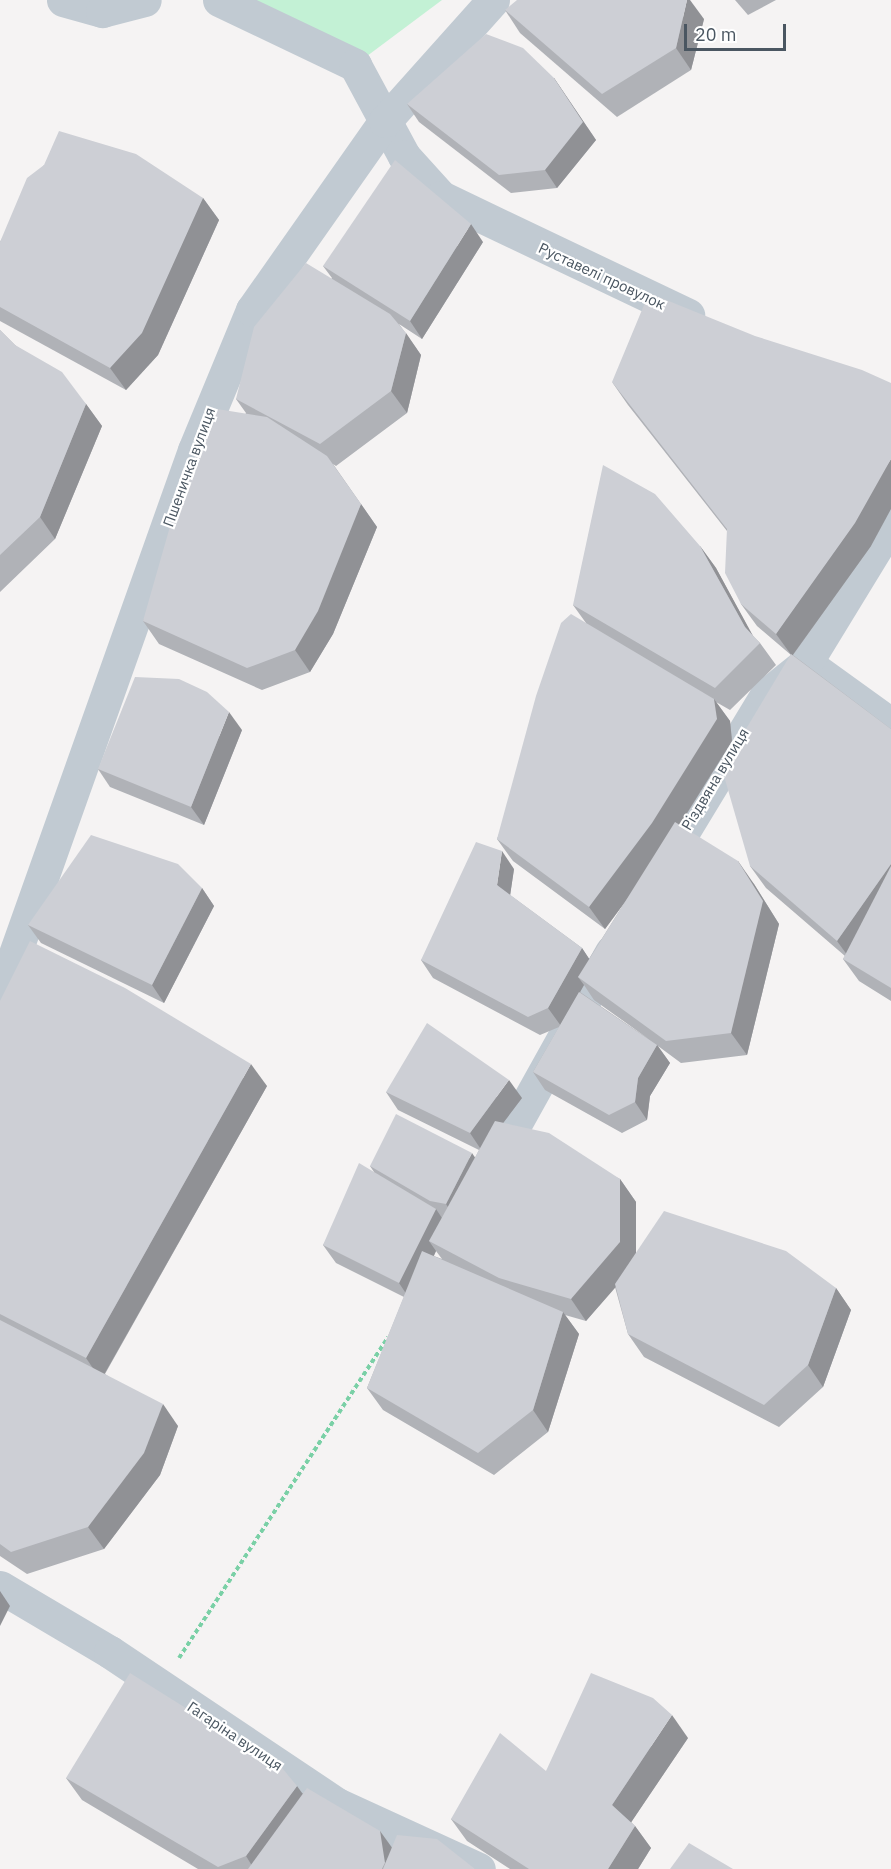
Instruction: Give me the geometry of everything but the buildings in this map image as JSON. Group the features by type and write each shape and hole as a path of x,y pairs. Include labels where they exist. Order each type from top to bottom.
{"street":[{"path":"63,0 102,11 145,0"},
{"name":"Руставелі провулок","path":"219,0 355,65 404,156 441,197 713,325"},
{"name":"Пшеничка вулиця","path":"0,996 194,450 252,310 385,121 493,0"},
{"name":"Різдвяна вулиця","path":"643,899 766,695 806,663 891,524"},
{"path":"806,663 891,724"},
{"path":"484,1194 624,929"},
{"name":"Гагаріна вулиця","path":"0,1587 161,1686 337,1804 479,1869"}],"path":[{"path":"161,1686 392,1331"}],"green space":[{"path":"219,0 442,0 355,65"}]}
